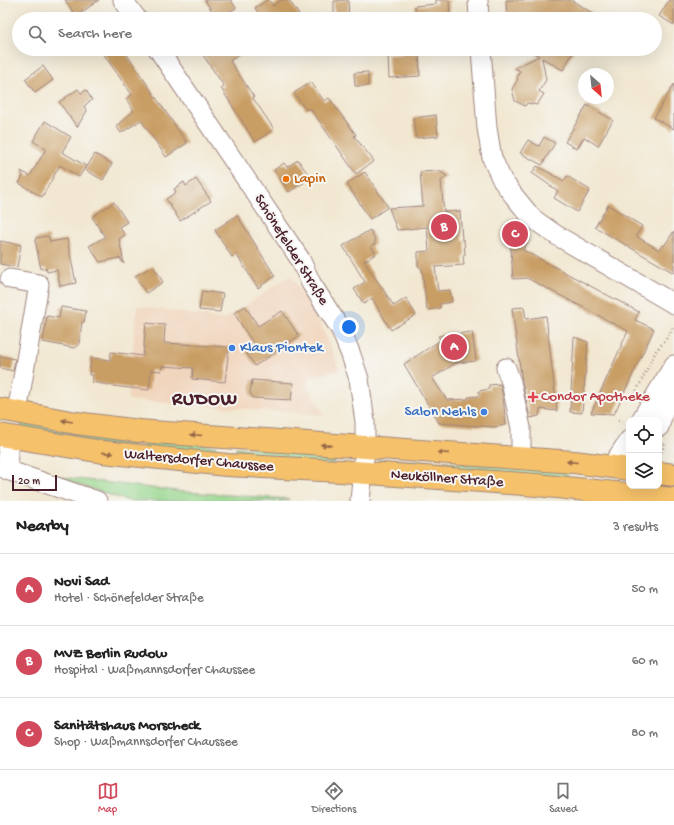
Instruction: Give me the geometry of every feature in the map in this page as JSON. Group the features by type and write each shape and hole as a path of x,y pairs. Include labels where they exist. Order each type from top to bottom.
{"main road":[{"name":"Waltersdorfer Chaussee","path":"6,411 76,423 139,431 365,447"},
{"path":"4,436 6,411"},
{"name":"Waltersdorfer Chaussee","path":"4,436 103,452 226,465 363,473"},
{"path":"226,465 228,438"},
{"name":"Neuköllner Straße","path":"365,447 574,462 620,468"},
{"path":"592,496 620,468"},
{"name":"Neuköllner Straße","path":"363,473 537,486 592,496 632,494 674,499"},
{"path":"662,473 674,475"}],"street":[{"path":"123,0 132,12"},
{"path":"478,0 479,12"},
{"name":"Schönefelder Straße","path":"163,56 296,253 312,283 341,330 359,379 364,419 365,447 363,473"},
{"path":"482,56 487,128 492,158 502,180 514,196 532,218 556,235 674,304"},
{"path":"6,411 19,401 39,284 10,279"},
{"path":"633,417 674,365"},
{"path":"506,368 511,382 521,428 521,458"},
{"path":"662,436 674,376"},
{"path":"620,468 626,431"},
{"path":"4,436 7,470 97,501"},
{"path":"360,501 363,473"}],"path":[{"path":"630,403 656,351 668,338 674,326"},
{"path":"618,420 626,424"}],"shaded area":[{"name":"Klaus Piontek","path":"291,275 321,325 339,370 309,377 307,387 325,415 128,400 137,306 225,319"}],"green space":[{"path":"22,421 133,437 131,449 21,432"},
{"path":"144,440 216,446 215,456 143,449"},
{"path":"236,447 335,454 334,464 236,457"},
{"path":"378,459 571,470 565,479 378,464"},
{"path":"52,476 185,492 289,499 282,501 129,501"}],"building":[{"path":"65,0 99,0 82,12 73,12"},
{"path":"205,0 231,0 236,8 229,12 213,12"},
{"path":"267,0 269,0 273,6 281,0 289,0 297,12 258,12 255,8"},
{"path":"348,0 349,12 334,12 334,1"},
{"path":"436,0 449,0 450,12 415,12 415,6 436,4"},
{"path":"506,0 571,0 591,12 507,12"},
{"path":"669,0 674,0 674,25 662,18 662,12"},
{"path":"105,56 128,56 187,143 166,157 141,120 121,133 116,126 134,111 126,99 132,95"},
{"path":"204,56 237,56 230,61 274,129 255,142 221,88 224,86"},
{"path":"388,56 419,56 420,76 389,78"},
{"path":"539,56 571,56 563,70 542,58 546,80 539,91 544,94 537,105 527,103 525,106 515,101 512,89 518,79 517,78 520,71 515,68"},
{"path":"43,66 53,80 35,93 25,79"},
{"path":"368,72 368,86 355,86 354,73"},
{"path":"311,82 324,101 329,98 356,135 354,136 374,161 356,174 310,108 306,110 294,93"},
{"path":"674,84 674,129 654,118"},
{"path":"78,89 81,93 86,90 92,100 84,106 87,111 77,127 59,102"},
{"path":"587,105 613,120 598,146 584,137 577,149 565,142"},
{"path":"436,115 438,136 416,138 413,118"},
{"path":"45,121 71,137 62,152 86,166 79,177 60,165 42,197 19,183 23,176 21,171 30,176 46,149 33,141"},
{"path":"544,137 555,143 542,165 520,153 528,140 539,146"},
{"path":"95,154 112,164 103,180 85,170"},
{"path":"298,160 311,178 289,192 274,170 284,163 287,167"},
{"path":"537,166 564,181 567,176 590,190 577,212 554,198 558,191 532,173"},
{"path":"439,171 447,176 441,181 444,212 460,211 462,240 464,240 465,255 463,255 464,265 435,267 438,291 450,290 452,302 440,304 440,308 427,310 422,269 418,266 418,252 429,251 427,227 397,230 389,208 423,206 420,172"},
{"path":"365,172 388,207 370,219 347,184"},
{"path":"196,179 211,201 180,221 166,199 176,192 174,189 184,182 186,186"},
{"path":"114,202 127,222 119,227 125,235 119,239 124,264 120,258 100,262 89,246 105,237 92,217"},
{"path":"608,205 642,226 636,236 659,250 662,245 664,246 674,231 674,273 595,227"},
{"path":"237,215 275,276 258,288 236,254 232,257 215,230"},
{"path":"509,221 529,239 523,250 639,312 635,320 654,329 614,414 591,413 628,331 527,278 513,279"},
{"path":"370,230 375,239 375,244 371,246 376,254 364,261 394,306 406,298 416,315 391,330 372,298 364,304 354,289 365,282 343,246"},
{"path":"49,237 50,242 67,239 76,283 60,286 57,270 47,272 46,268 41,269 35,240 36,238"},
{"path":"0,241 21,245 17,267 0,264"},
{"path":"153,266 163,282 146,293 135,276"},
{"path":"202,291 223,294 220,312 199,310"},
{"path":"245,306 258,326 282,311 299,336 255,366 243,348 256,348 234,313"},
{"path":"61,307 86,311 84,322 82,322 79,344 74,348 43,342 47,316 59,318"},
{"path":"524,307 526,319 546,316 557,411 540,409 539,416 530,418 522,381 512,308"},
{"path":"146,323 165,325 164,343 229,347 225,382 192,379 193,368 162,366 161,371 151,370 149,390 92,382 93,375 89,375 91,358 110,360 111,352 143,356"},
{"path":"472,332 476,361 456,363 432,378 447,400 468,399 468,397 479,396 479,391 489,389 489,385 500,384 506,425 494,427 439,423 404,364 441,340 438,336"},
{"path":"574,337 588,342 582,413 570,412"},
{"path":"0,356 15,359 13,371 0,368"},
{"path":"252,380 293,383 291,400 253,398 250,393"}],"place":[{"name":"Lapin","path":"286,179"},
{"name":"MVZ Berlin Rudow","path":"444,227"},
{"name":"Sanitätshaus Morscheck","path":"515,234"},
{"name":"Novi Sad","path":"454,347"},
{"name":"Klaus Piontek","path":"232,348"},
{"name":"Condor Apotheke","path":"533,397"},
{"name":"Salon Nehls","path":"484,412"}],"district":[{"name":"RUDOW","path":"205,400"}]}
